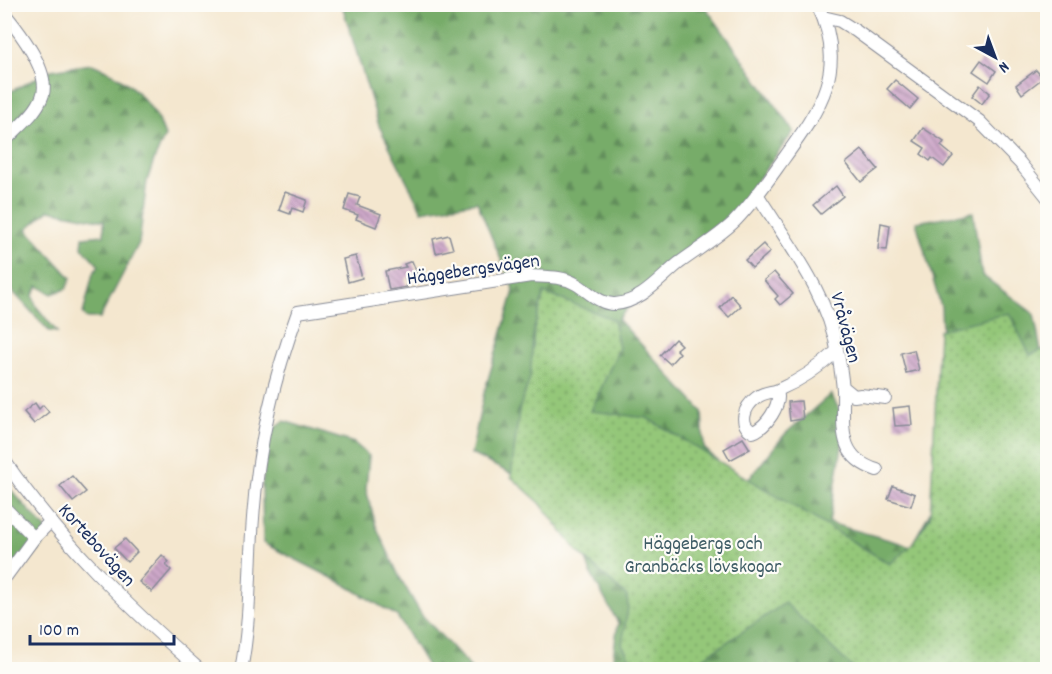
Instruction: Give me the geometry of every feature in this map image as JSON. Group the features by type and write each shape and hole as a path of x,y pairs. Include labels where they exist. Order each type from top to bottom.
{"street":[{"name":"Häggebergsvägen","path":"241,669 248,618 252,518 263,427 283,351 298,312 531,276 557,277 575,283 594,297 614,304 653,287 735,221 806,131 826,94 830,53 823,17 817,4"},
{"path":"4,13 38,64 44,83 43,96 35,110 9,137"},
{"path":"823,17 840,21 856,31 979,121 1014,156 1047,198"},
{"name":"Vråvägen","path":"757,194 820,295 837,351 843,387 843,427 847,444 858,462 877,470"},
{"path":"777,391 827,361 837,351"},
{"path":"843,387 854,396 885,398"},
{"name":"Kortebovägen","path":"4,460 94,572 200,669"},
{"path":"4,507 34,538"},
{"path":"4,579 34,538 51,521"}],"green space":[{"path":"342,5 704,5 794,131 733,213 656,275 618,319 702,411 704,448 744,485 785,434 831,394 846,423 829,523 911,546 948,480 941,307 916,222 973,212 982,275 1034,314 1046,378 1047,669 622,669 613,656 618,623 591,574 566,501 471,454 484,393 514,291 477,202 422,211 379,126"},
{"path":"92,64 116,76 137,92 154,113 165,136 147,181 139,243 100,318 86,318 83,314 93,273 99,266 82,247 83,237 104,235 104,221 49,210 27,229 71,278 66,289 52,294 38,286 33,295 36,306 57,332 49,331 5,283 4,95 51,70"},
{"name":"Häggebergs och Granbäcks lövskogar","path":"544,293 613,319 619,348 591,411 647,418 890,564 911,545 930,517 939,330 1009,313 1030,355 1047,348 1047,669 854,669 785,603 687,669 636,669 622,644 628,608 627,596 577,551 540,503 511,477 519,410 530,378 534,329"},
{"path":"284,421 354,443 369,456 366,489 376,526 399,576 421,614 472,669 429,669 397,616 344,584 263,543 262,485 269,432"},
{"path":"4,482 51,535 5,587 4,587"}],"building":[{"path":"981,60 996,71 989,82 973,71"},
{"path":"1036,70 1043,78 1022,94 1016,85"},
{"path":"895,80 918,99 910,109 887,89"},
{"path":"980,85 990,93 982,104 972,96"},
{"path":"923,128 944,142 941,146 953,156 944,167 932,158 930,161 921,154 925,148 914,141"},
{"path":"862,150 878,169 861,182 846,163"},
{"path":"836,186 843,196 821,214 813,205"},
{"path":"285,192 307,200 303,212 292,208 290,214 279,210"},
{"path":"349,194 360,197 357,205 381,214 376,227 356,219 358,215 344,210"},
{"path":"881,223 890,225 887,250 878,249"},
{"path":"449,235 453,249 436,253 433,239"},
{"path":"763,244 770,252 752,268 745,260"},
{"path":"356,256 362,278 348,282 343,259"},
{"path":"412,261 417,273 405,279 407,287 389,290 385,271 406,267 404,264"},
{"path":"774,272 793,294 780,305 775,299 778,296 764,280"},
{"path":"731,295 741,306 729,317 720,308"},
{"path":"675,339 681,345 676,349 680,353 670,364 660,355"},
{"path":"914,350 919,370 906,373 901,353"},
{"path":"801,401 803,419 790,421 788,402"},
{"path":"35,403 39,409 43,405 49,412 34,424 24,412"},
{"path":"910,406 912,425 895,426 893,408"},
{"path":"743,438 750,449 730,460 724,449"},
{"path":"72,476 86,492 73,502 60,486"},
{"path":"893,486 915,494 911,506 888,499"},
{"path":"125,539 137,552 127,562 114,548"},
{"path":"162,555 169,562 166,565 171,570 152,592 139,582"}]}
